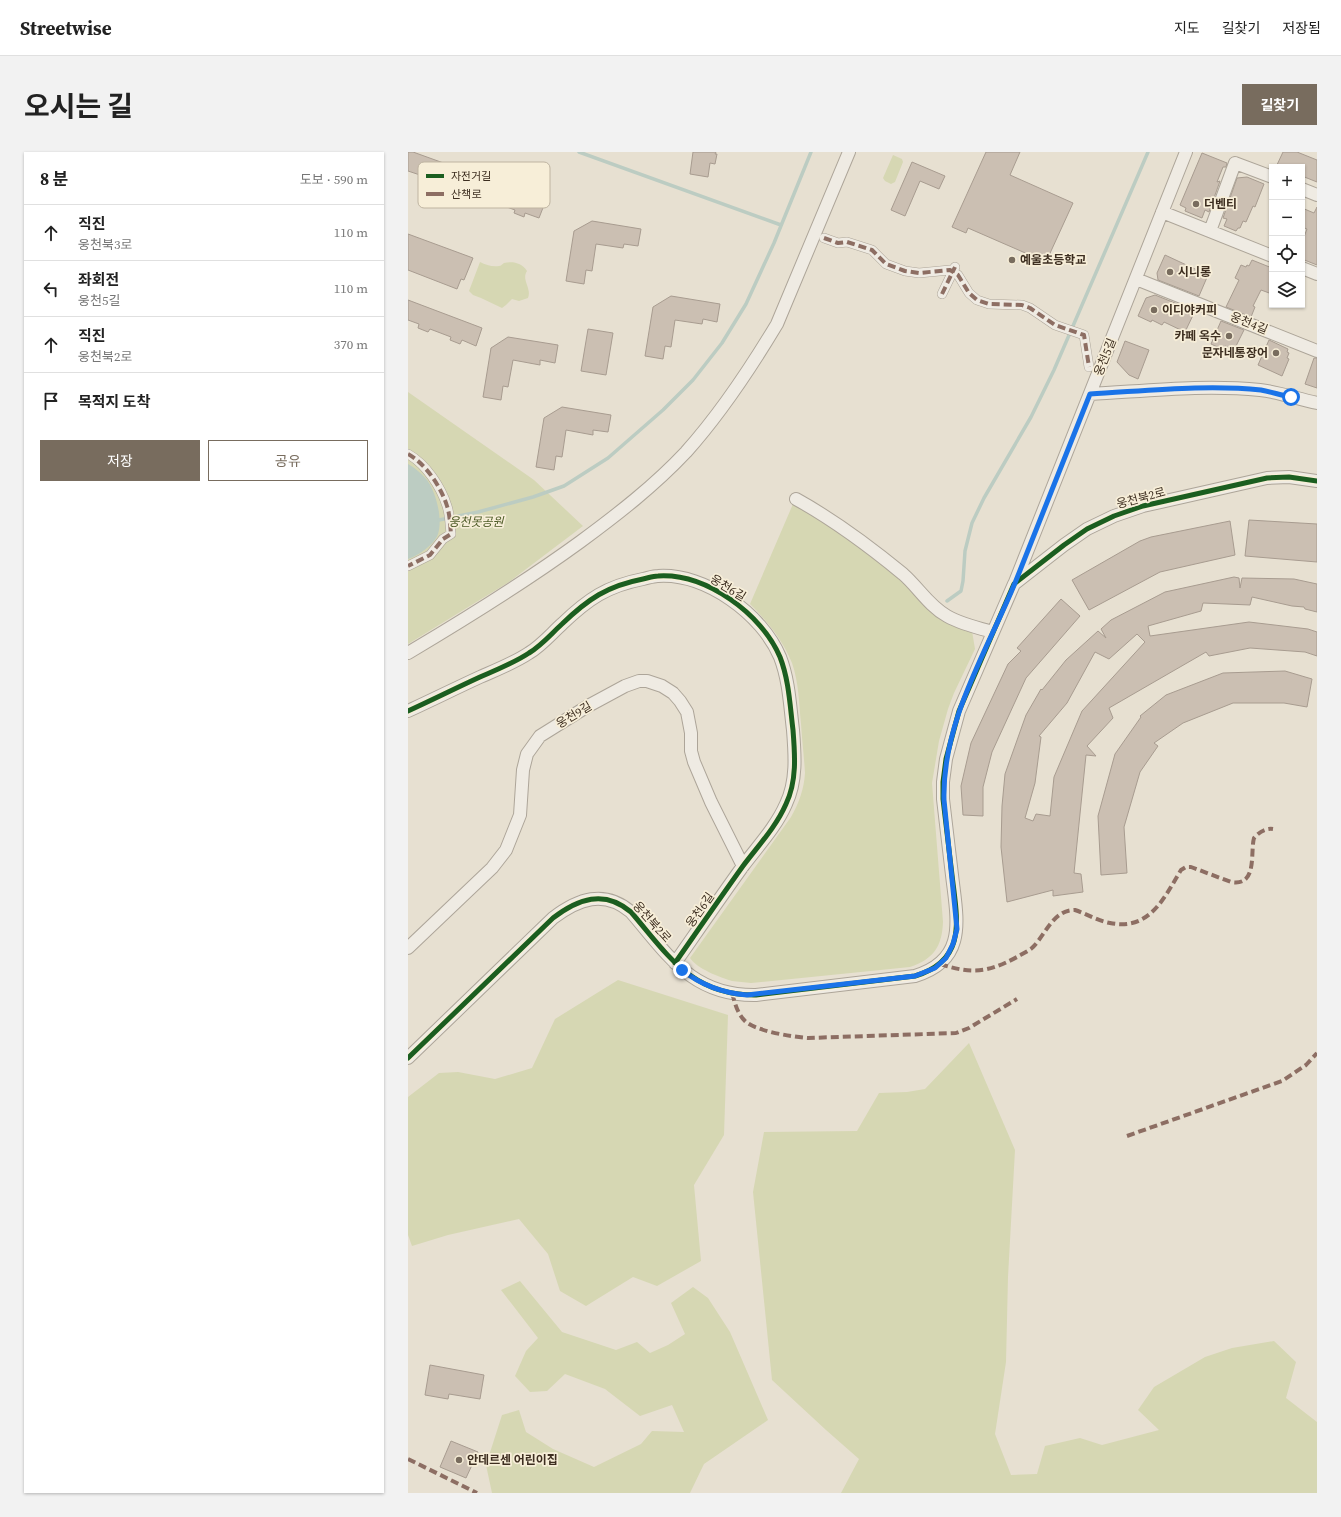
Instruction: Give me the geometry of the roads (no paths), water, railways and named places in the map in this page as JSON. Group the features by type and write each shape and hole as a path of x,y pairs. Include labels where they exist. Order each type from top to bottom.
{"street":[{"path":"408,653 514,588 562,555 626,508 655,483 686,452 726,401 761,351 777,324 849,152"},
{"name":"웅천5길","path":"1014,584 1186,152"},
{"path":"1210,231 1235,162 1269,176"},
{"path":"1305,190 1317,195"},
{"path":"1162,212 1269,255"},
{"path":"824,238 838,243 847,242 872,250 886,264 905,271 919,273 954,269"},
{"path":"942,294 954,269"},
{"path":"954,269 969,292 977,300 989,304 1022,304 1054,325 1084,335 1089,367"},
{"path":"1305,269 1317,274"},
{"name":"웅천4길","path":"1136,279 1317,351"},
{"path":"1090,394 1230,388 1262,390 1317,403"},
{"path":"408,454 427,470 438,488 448,507 451,534 443,539 430,555 408,566"},
{"name":"웅천북2로","path":"408,1058 553,918 569,907 582,901 605,899 612,900 623,905 675,962 690,976 718,990 747,995 915,976 935,968 946,958 953,944 957,929 943,782 951,736 959,711 1014,584 1087,529 1114,516 1143,506 1267,478 1289,477 1317,482"},
{"path":"796,499 822,513 859,538 904,576 937,610 948,617 993,632"},
{"name":"웅천6길","path":"408,711 508,665 530,653 581,607 601,592 616,585 658,576 685,578 704,584 724,594 743,608 771,641 779,655 786,673 793,734 795,773 787,804 776,822 675,962"},
{"name":"웅천9길","path":"408,948 492,868 506,850 520,815 523,770 527,754 540,736 588,706 625,686 639,681 647,681 662,686 673,693 687,712 691,733 691,752 694,762 711,802 743,866"}],"waterway":[{"path":"579,152 781,225"},
{"path":"439,520 478,512 533,497 564,486 608,458 663,410 693,380 722,343 746,304 774,243 811,152"},
{"path":"947,601 961,591 965,551 972,523 984,498 1031,417 1054,370 1148,152"}],"place":[{"name":"더벤티","path":"1196,204"},
{"name":"예울초등학교","path":"1012,260"},
{"name":"시니롱","path":"1170,272"},
{"name":"이디야커피","path":"1154,310"},
{"name":"카페 옥수","path":"1229,336"},
{"name":"문자네통장어","path":"1276,353"},
{"name":"안데르센 어린이집","path":"459,1460"}],"park label":[{"name":"웅천못공원","path":"476,522"}]}
